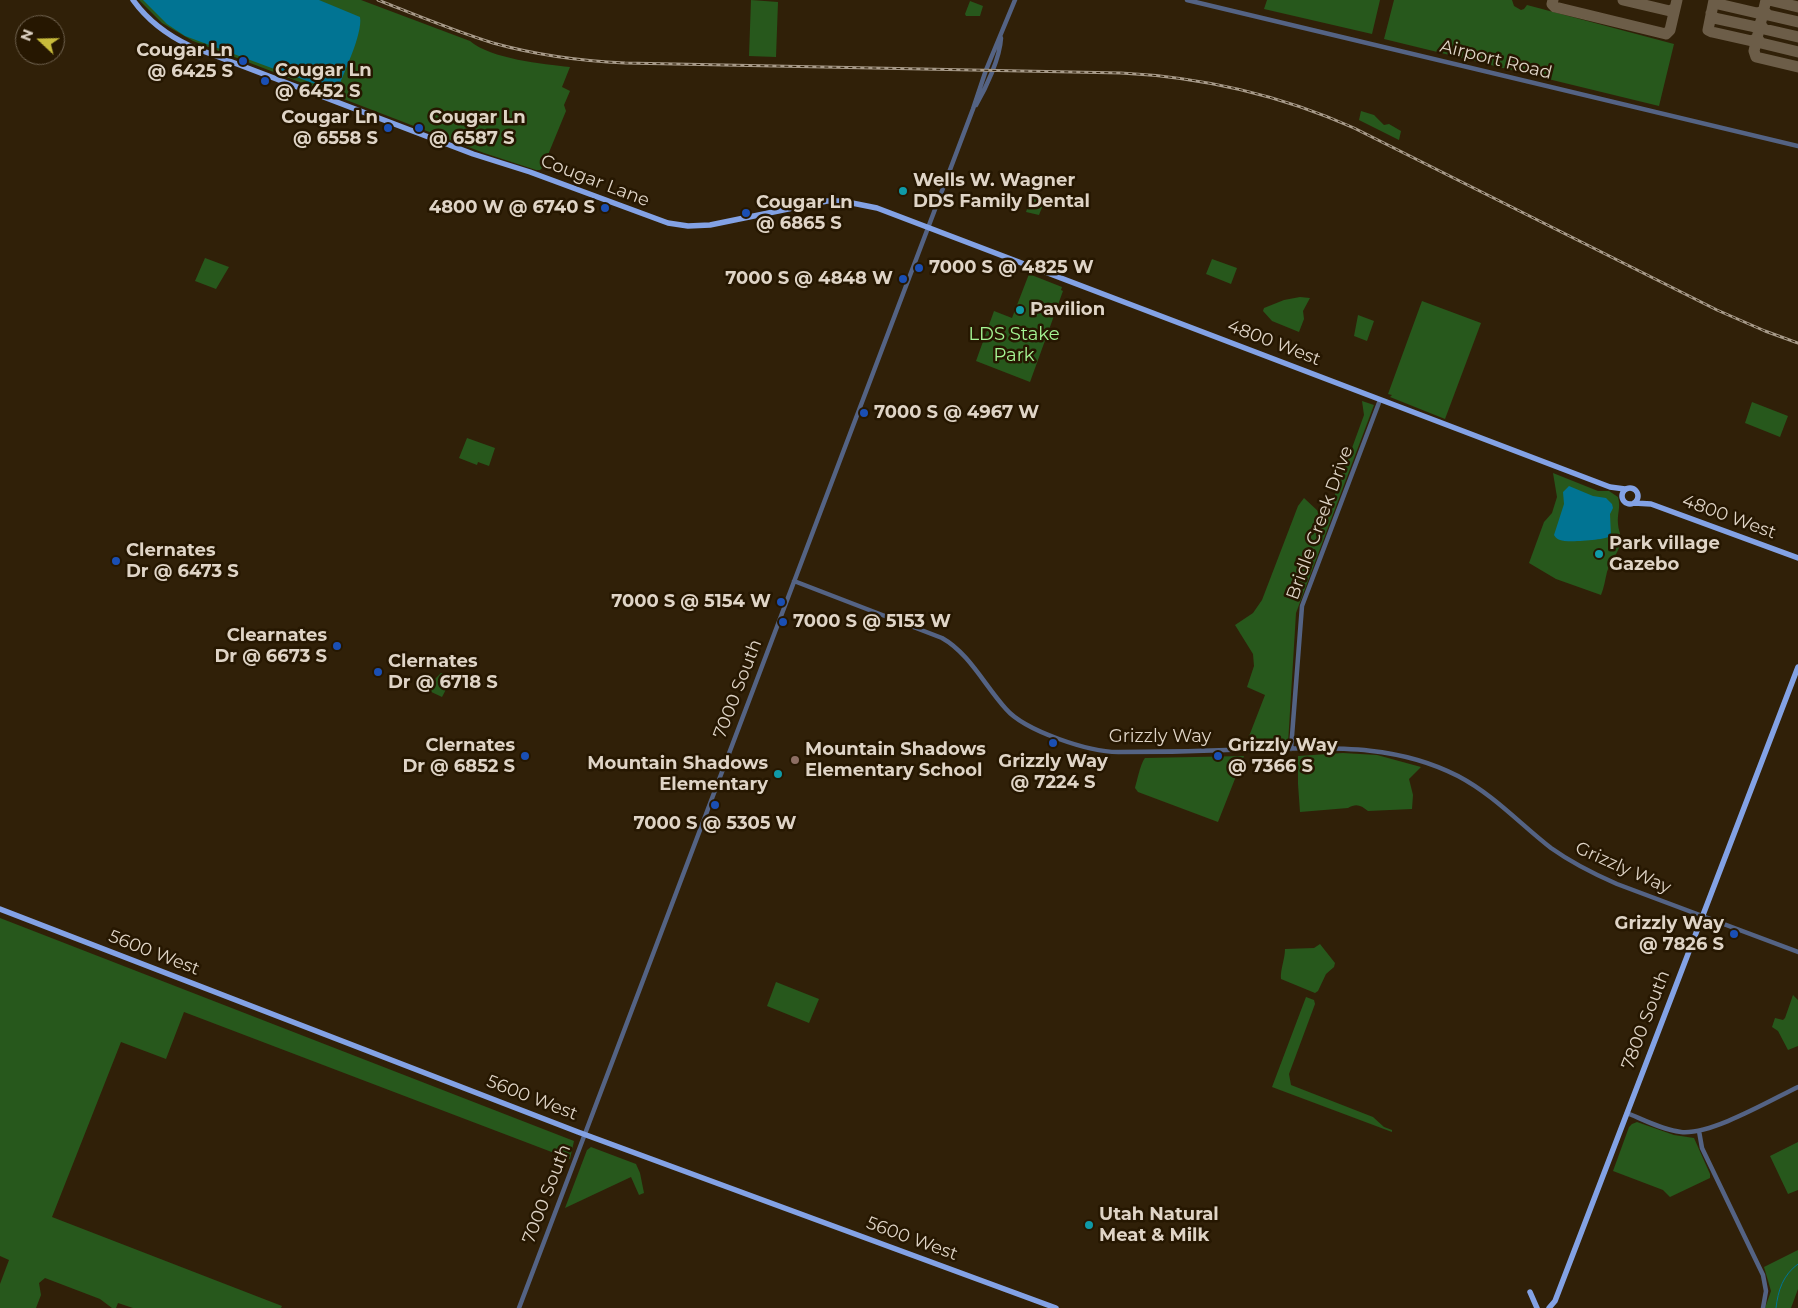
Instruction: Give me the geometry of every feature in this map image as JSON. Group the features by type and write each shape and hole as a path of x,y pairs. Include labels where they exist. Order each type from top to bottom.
{"main road":[{"name":"Cougar Lane","path":"133,0 143,13 159,28 190,46 468,152 530,172 662,222 682,225 710,225 813,203 842,201 877,208 928,227"},
{"name":"4800 West","path":"928,227 1610,487 1634,488 1650,504"},
{"name":"4800 West","path":"1610,487 1626,503 1650,504 1798,558"},
{"path":"1622,497 1622,492 1625,489"},
{"path":"1634,503 1638,499 1638,494"},
{"name":"7800 South","path":"1549,1308 1555,1301 1798,667"},
{"name":"5600 West","path":"0,909 585,1134 1048,1307 1056,1308"},
{"path":"1530,1292 1536,1308"},
{"name":"7800 South","path":"1555,1301 1555,1308"}],"street":[{"name":"7000 South","path":"519,1308 986,70 1015,0"},
{"name":"Airport Road","path":"1187,0 1798,146"},
{"name":"Bridle Creek Drive","path":"1291,749 1302,606 1380,400"},
{"name":"Grizzly Way","path":"794,581 948,641 964,656 1005,708 1018,720 1035,729 1098,751 1371,750 1406,756 1436,766 1485,792 1551,848 1574,863 1617,884 1798,952"},
{"path":"1627,1113 1671,1130 1699,1132 1798,1087"},
{"path":"1699,1132 1702,1148 1763,1275 1766,1291 1763,1308"}],"green space":[{"path":"139,0 361,0 470,41 491,52 518,60 570,67 562,87 570,91 564,105 566,111 543,167 540,170 536,170 484,153 193,41 162,23"},
{"path":"751,0 778,2 776,57 749,56"},
{"path":"1267,0 1380,0 1372,34 1264,9"},
{"path":"1394,0 1512,0 1514,6 1521,10 1527,5 1674,44 1659,106 1384,39"},
{"path":"970,1 983,6 980,16 966,16"},
{"path":"1361,111 1374,115 1384,125 1389,124 1401,131 1399,140 1359,120"},
{"path":"1033,192 1046,197 1039,215 1026,212"},
{"path":"205,258 229,267 216,289 195,281"},
{"path":"1212,259 1237,268 1231,284 1206,274"},
{"name":"LDS Stake Park","path":"1029,274 1062,287 1061,290 1063,291 1030,382 976,361 994,311 1012,318"},
{"path":"1300,297 1310,298 1303,311 1304,319 1299,332 1272,321 1263,311 1264,308 1284,300"},
{"path":"1422,301 1481,323 1445,419 1390,397 1392,395 1388,394"},
{"path":"1358,315 1374,321 1367,341 1354,336"},
{"path":"1362,401 1374,405 1296,613 1288,744 1246,744 1265,695 1247,687 1254,666 1253,654 1235,625 1253,613 1262,600 1298,506 1304,498 1319,512 1333,500 1364,415"},
{"path":"1752,402 1788,416 1780,437 1745,423"},
{"path":"467,438 495,448 489,466 478,462 477,465 459,458"},
{"path":"1553,473 1598,491 1609,491 1618,497 1618,524 1621,544 1608,568 1601,595 1556,579 1529,563 1544,522 1552,513 1557,497"},
{"path":"441,673 453,676 442,697 425,689"},
{"path":"1343,753 1377,755 1421,767 1409,779 1413,795 1412,809 1368,811 1356,805 1348,808 1300,812 1298,756"},
{"path":"1244,756 1218,822 1138,792 1135,788 1145,758"},
{"path":"0,918 574,1141 570,1159 184,1012 166,1059 121,1042 52,1217 282,1306 281,1308 133,1308 118,1303 116,1308 112,1308 100,1299 45,1278 39,1283 41,1295 36,1308 0,1308 0,1284 9,1260 0,1256"},
{"path":"1320,944 1335,963 1334,967 1326,974 1318,991 1315,993 1281,979 1285,949 1314,948"},
{"path":"776,982 819,999 809,1023 767,1006"},
{"path":"1793,995 1798,1000 1798,1046 1788,1050 1778,1031 1772,1027 1775,1018 1783,1020 1785,1018"},
{"path":"1306,997 1314,1000 1315,1004 1289,1074 1291,1085 1373,1117 1384,1127 1392,1130 1392,1132 1272,1087"},
{"path":"1637,1122 1674,1135 1694,1138 1710,1178 1670,1197 1663,1190 1613,1171 1629,1127"},
{"path":"1798,1142 1798,1190 1788,1194 1770,1156"},
{"path":"591,1147 636,1164 644,1193 639,1195 631,1177 565,1208 587,1150"},
{"path":"1798,1250 1798,1289 1791,1308 1765,1308 1771,1291 1764,1267"}],"water":[{"path":"143,0 319,0 360,17 359,33 337,91 334,91 185,36 167,24"},
{"path":"1569,486 1593,496 1606,498 1612,504 1613,508 1610,514 1611,536 1578,541 1564,541 1555,537 1564,504 1563,492"}],"waterway":[{"path":"1776,1308 1782,1283 1798,1264"}],"taxiway":[{"path":"1553,0 1552,4 1555,7 1666,34 1670,30 1677,0"},
{"path":"1623,0 1670,11 1675,8"},
{"path":"1714,0 1708,30 1752,41 1757,38 1766,0"},
{"path":"1715,0 1718,4 1757,13 1762,12 1764,9 1768,15 1798,22"},
{"path":"1769,0 1798,7"},
{"path":"1711,13 1714,18 1756,27 1760,24 1764,29 1798,37"},
{"path":"1757,38 1754,51 1756,57 1798,67"},
{"path":"1757,38 1761,43 1798,52"}],"railway":[{"path":"378,0 493,43 558,57 591,61 1121,73 1211,83 1269,97 1326,116 1354,128 1717,310 1798,343"}],"place":[{"name":"Cougar Ln @ 6425 S","path":"243,61"},
{"name":"Cougar Ln @ 6452 S","path":"265,81"},
{"name":"Cougar Ln @ 6558 S","path":"388,128"},
{"name":"Cougar Ln @ 6587 S","path":"419,128"},
{"name":"Wells W. Wagner DDS Family Dental","path":"903,191"},
{"name":"4800 W @ 6740 S","path":"605,208"},
{"name":"Cougar Ln @ 6865 S","path":"746,213"},
{"name":"7000 S @ 4825 W","path":"919,268"},
{"name":"7000 S @ 4848 W","path":"903,279"},
{"name":"Pavilion","path":"1020,310"},
{"name":"7000 S @ 4967 W","path":"864,413"},
{"name":"Park village Gazebo","path":"1599,554"},
{"name":"Clernates Dr @ 6473 S","path":"116,561"},
{"name":"7000 S @ 5154 W","path":"781,602"},
{"name":"7000 S @ 5153 W","path":"783,622"},
{"name":"Clearnates Dr @ 6673 S","path":"337,646"},
{"name":"Clernates Dr @ 6718 S","path":"378,672"},
{"name":"Grizzly Way @ 7224 S","path":"1053,743"},
{"name":"Clernates Dr @ 6852 S","path":"525,756"},
{"name":"Grizzly Way @ 7366 S","path":"1218,756"},
{"name":"Mountain Shadows Elementary School","path":"795,760"},
{"name":"Mountain Shadows Elementary","path":"778,774"},
{"name":"7000 S @ 5305 W","path":"715,805"},
{"name":"Grizzly Way @ 7826 S","path":"1734,934"},
{"name":"Utah Natural Meat & Milk","path":"1089,1225"}]}
